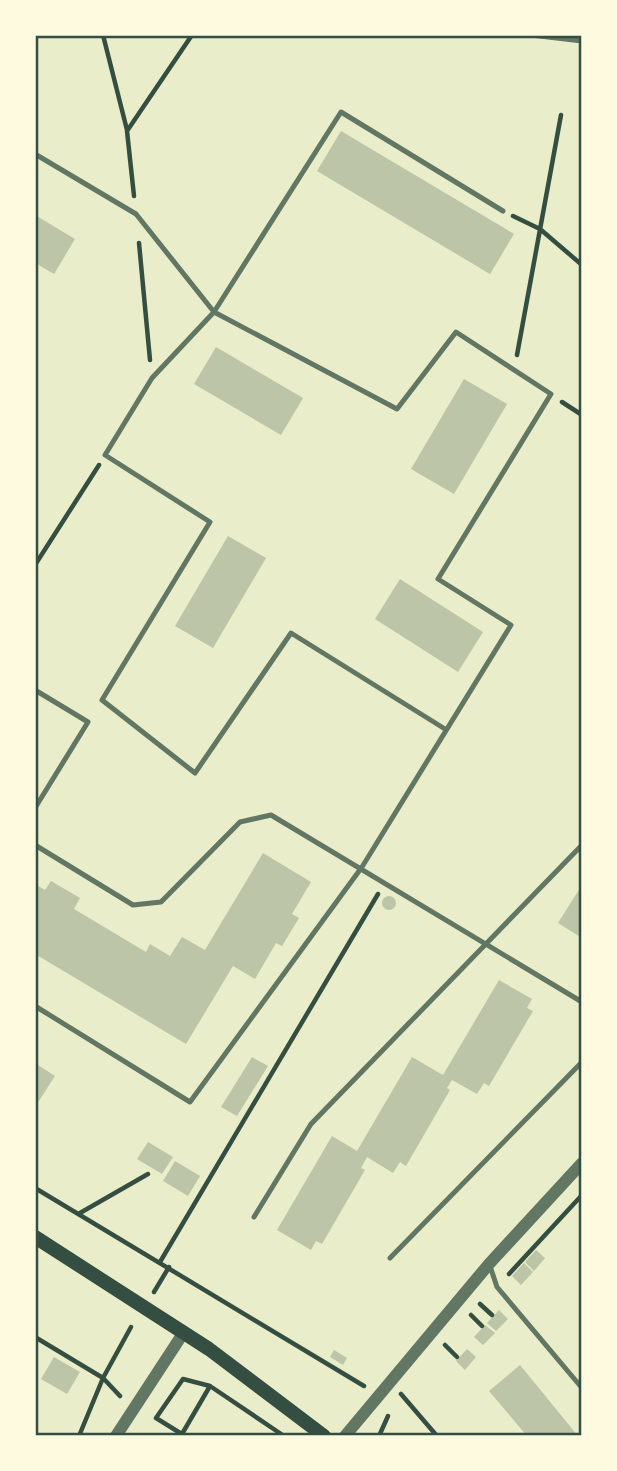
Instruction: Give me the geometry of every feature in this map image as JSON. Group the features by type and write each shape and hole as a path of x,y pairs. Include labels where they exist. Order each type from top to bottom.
{"main road":[{"path":"35,1237 184,1332 288,1405 324,1436"}],"street":[{"path":"345,1436 489,1264 582,1163"},
{"path":"116,1436 184,1332"}],"lane":[{"path":"531,35 582,41"},
{"path":"445,729 291,633 195,773 102,700 210,522 105,455 152,377 214,312 341,113 503,211"},
{"path":"35,154 136,214 214,312 397,409 456,331 551,394 438,579 511,625 362,867 190,1102 35,1006"},
{"path":"35,690 88,722 35,808"},
{"path":"35,845 133,905 161,902 240,822 271,815 386,881 582,1002"},
{"path":"254,1217 311,1124 582,845"},
{"path":"390,1258 582,1062"},
{"path":"489,1264 497,1287 582,1388"}],"path":[{"path":"103,35 127,131 152,377"},
{"path":"127,131 192,35"},
{"path":"514,370 561,115"},
{"path":"503,211 540,229 582,265"},
{"path":"551,394 582,415"},
{"path":"35,565 105,455"},
{"path":"160,1262 386,881"},
{"path":"79,1214 148,1174"},
{"path":"35,1188 369,1390"},
{"path":"153,1292 169,1267"},
{"path":"481,1304 492,1315"},
{"path":"471,1315 482,1326"},
{"path":"80,1436 103,1378 131,1327"},
{"path":"35,1338 103,1378 128,1405"},
{"path":"444,1344 457,1357"},
{"path":"156,1418 183,1379 210,1386 284,1436"},
{"path":"146,1413 183,1435 210,1386"},
{"path":"400,1393 437,1436"}],"building":[{"path":"341,131 514,234 490,274 317,171"},
{"path":"35,215 75,239 54,274 35,263"},
{"path":"216,347 303,398 281,435 194,384"},
{"path":"464,379 507,404 454,494 411,469"},
{"path":"228,536 266,558 213,648 175,626"},
{"path":"400,579 483,632 458,672 375,619"},
{"path":"263,853 311,882 292,914 299,918 282,946 276,943 255,979 233,966 186,1044 35,954 35,884 45,890 51,881 80,898 74,909 146,952 150,944 170,956 182,937 205,950"},
{"path":"582,885 582,938 558,923"},
{"path":"386,896 392,896 396,903 392,910 386,910 382,906 382,900"},
{"path":"499,980 532,999 527,1008 533,1011 489,1086 484,1083 477,1094 452,1080 447,1088 450,1090 406,1166 400,1162 393,1173 367,1157 361,1168 365,1170 322,1244 316,1241 311,1250 277,1230 332,1136 357,1151 412,1057 443,1075"},
{"path":"252,1057 268,1066 237,1116 221,1107"},
{"path":"35,1063 55,1076 35,1107"},
{"path":"148,1142 173,1157 162,1174 137,1159"},
{"path":"175,1161 200,1176 188,1196 163,1181"},
{"path":"536,1250 545,1258 534,1271 525,1262"},
{"path":"524,1263 533,1272 521,1285 512,1276"},
{"path":"499,1310 508,1319 496,1331 487,1323"},
{"path":"485,1325 495,1333 483,1345 474,1337"},
{"path":"467,1349 476,1357 465,1370 456,1361"},
{"path":"334,1350 347,1358 343,1365 330,1357"},
{"path":"54,1357 80,1372 67,1394 41,1379"},
{"path":"520,1365 578,1436 527,1436 489,1391"}]}
